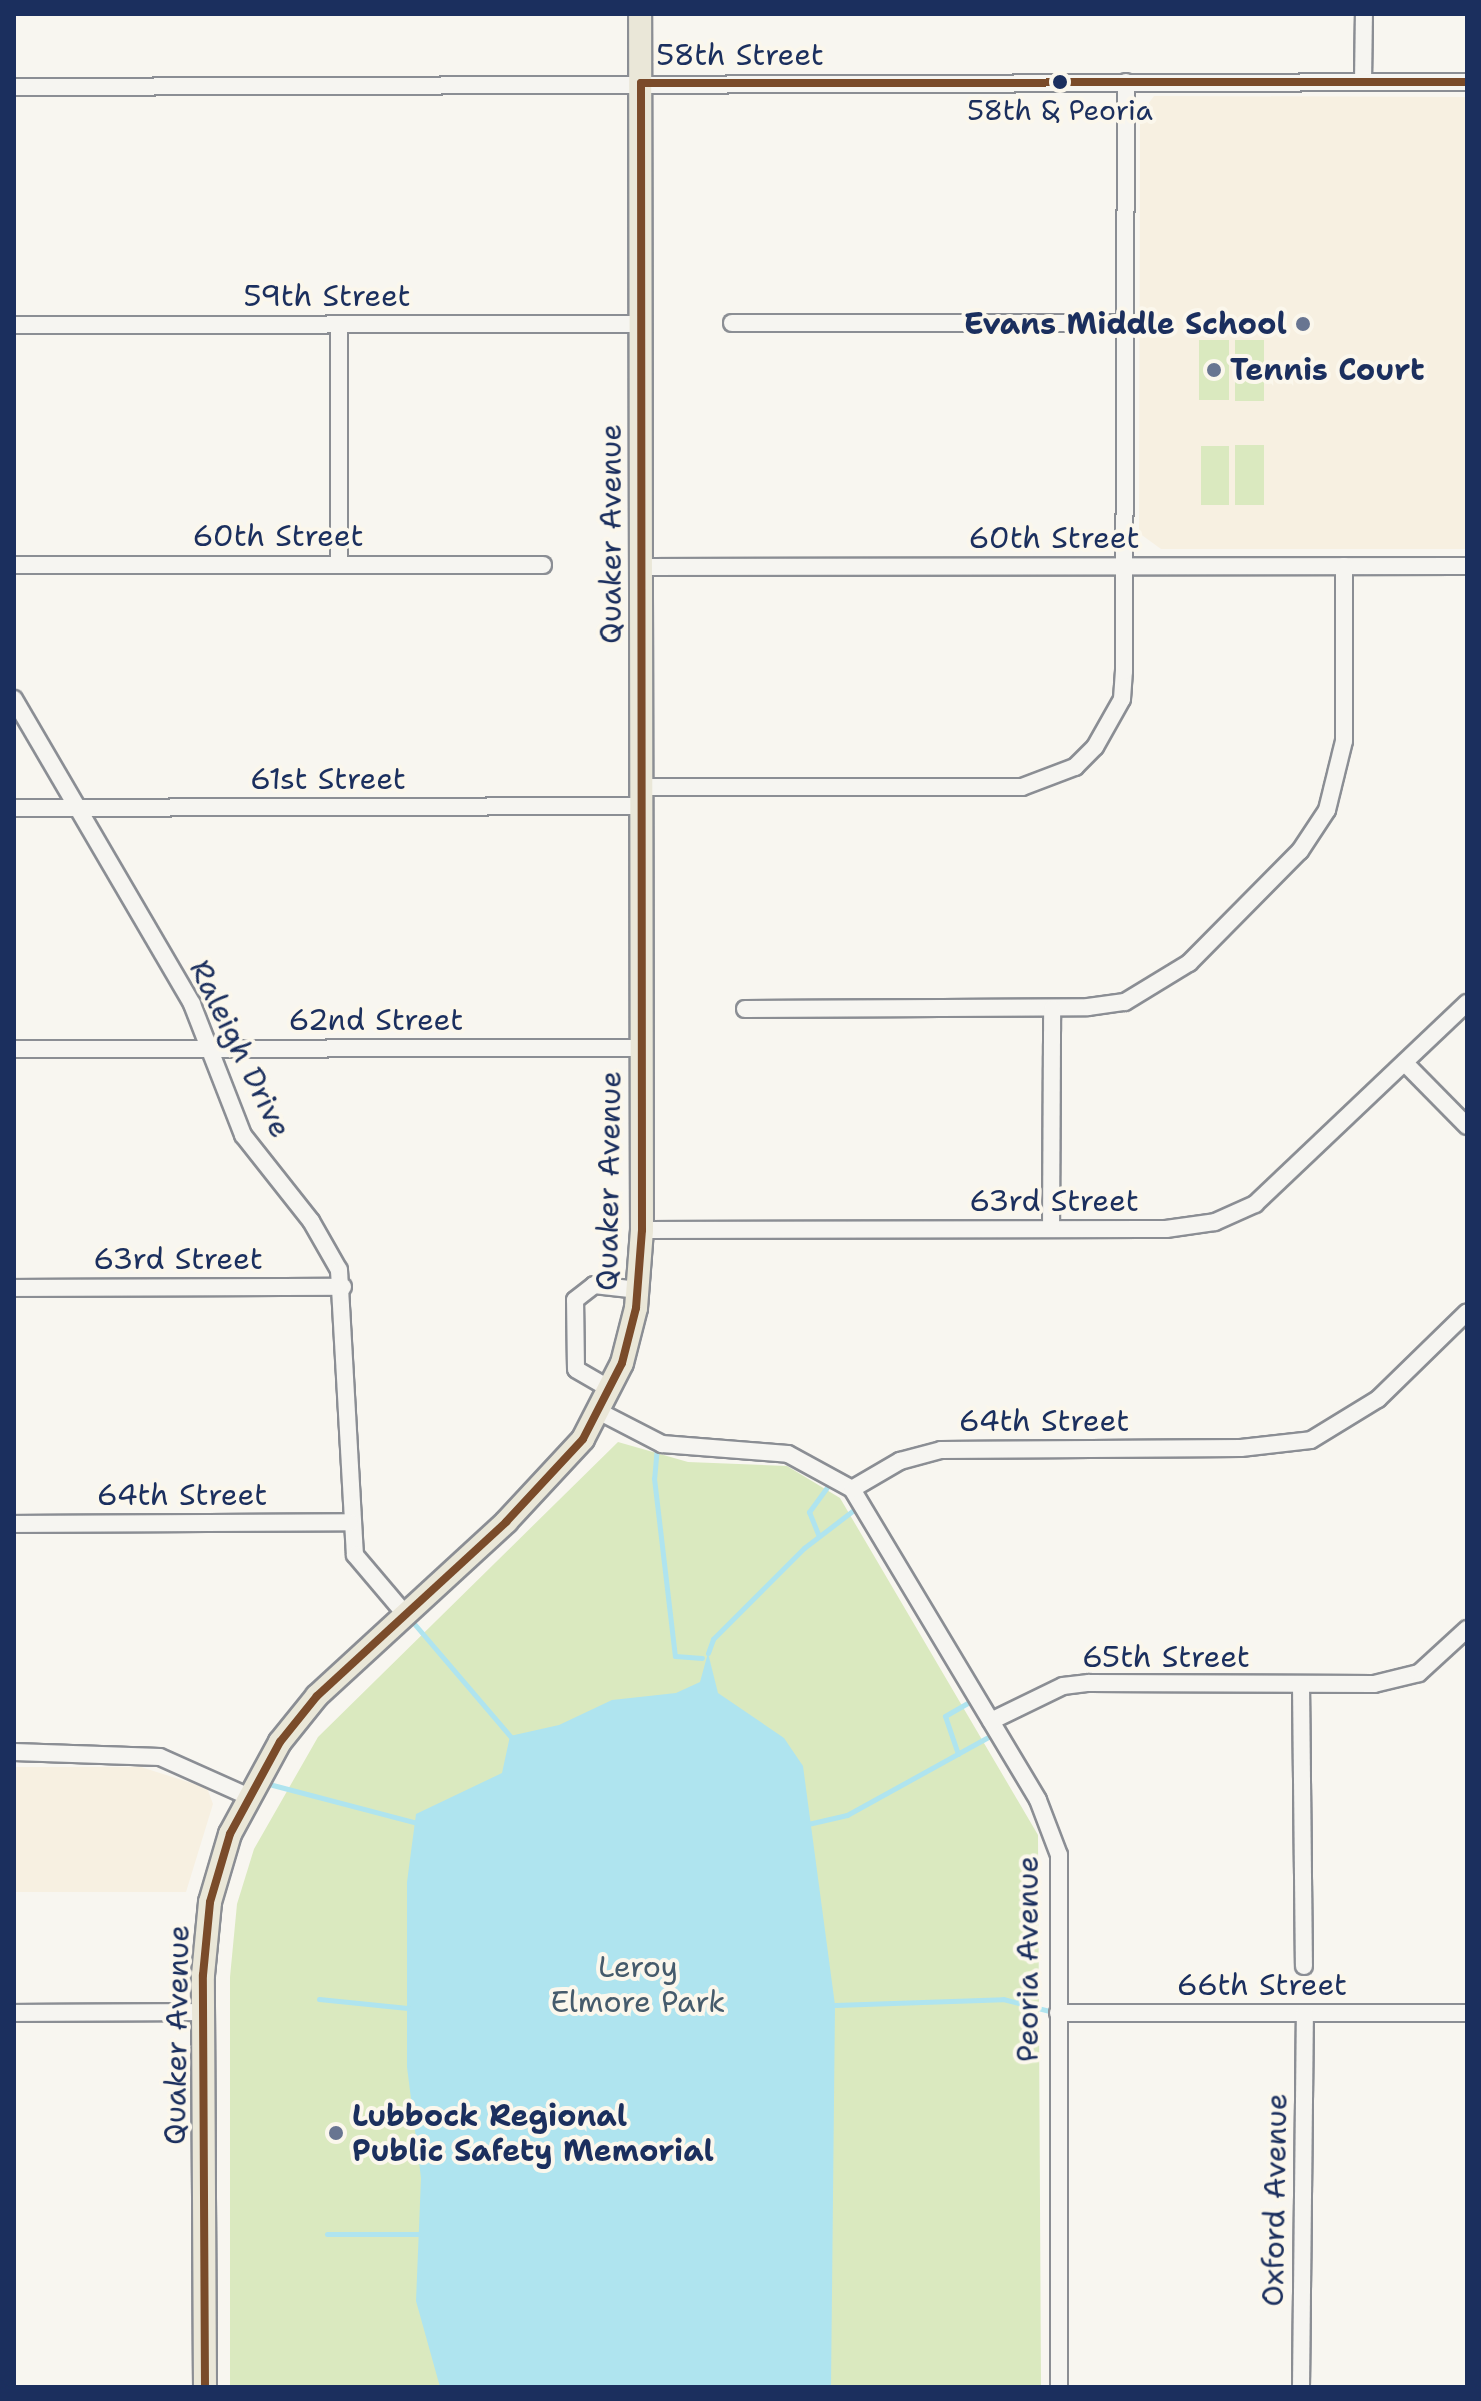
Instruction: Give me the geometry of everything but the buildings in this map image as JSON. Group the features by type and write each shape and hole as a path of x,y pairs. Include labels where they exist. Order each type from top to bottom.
{"main road":[{"name":"Quaker Avenue","path":"205,2387 203,2012 210,1902 247,1796 317,1696 557,1472 600,1412 610,1389 639,1290 642,1230 640,14"}],"street":[{"path":"1363,82 1364,14"},
{"path":"1126,82 1126,566"},
{"name":"58th Street","path":"14,87 1467,82"},
{"path":"732,323 1127,323"},
{"path":"339,324 339,564"},
{"name":"59th Street","path":"14,325 641,324"},
{"name":"60th Street","path":"14,565 543,565"},
{"name":"61st Street","path":"14,808 1022,787 1075,767 1095,747 1122,699 1126,566"},
{"path":"745,1009 1052,1009 1125,1002 1157,987 1189,963 1315,834 1344,741 1344,566"},
{"name":"60th Street","path":"641,567 1467,566"},
{"name":"Raleigh Drive","path":"14,699 213,1047 243,1135 311,1221 343,1287 350,1522 355,1555 405,1614"},
{"path":"1467,1003 1405,1063 1467,1126"},
{"path":"1051,1229 1052,1009"},
{"name":"62nd Street","path":"14,1049 642,1048"},
{"name":"63rd Street","path":"642,1230 1191,1227 1233,1215 1255,1204 1405,1063"},
{"path":"610,1389 576,1369 574,1305 591,1286 639,1290"},
{"name":"63rd Street","path":"14,1288 343,1287"},
{"name":"64th Street","path":"852,1489 900,1461 941,1450 1241,1448 1311,1440 1378,1399 1467,1312"},
{"path":"600,1412 662,1444 788,1454 852,1489"},
{"name":"Peoria Avenue","path":"852,1489 991,1721 1055,1838 1059,2387"},
{"name":"64th Street","path":"14,1524 350,1522"},
{"name":"65th Street","path":"991,1721 1063,1686 1374,1684 1413,1675 1467,1629"},
{"path":"1301,1684 1304,1966"},
{"path":"14,1752 160,1757 247,1796"},
{"path":"14,2013 203,2012"},
{"name":"66th Street","path":"1058,2013 1467,2013"},
{"name":"Oxford Avenue","path":"1301,2387 1305,2013"}],"shaded area":[{"name":"Evans Middle School","path":"1154,96 1467,97 1467,549 1161,549 1139,533 1140,115"},
{"path":"14,1767 141,1767 207,1788 213,1804 186,1892 14,1892"}],"green space":[{"name":"Tennis Court","path":"1199,340 1229,340 1229,400 1199,400"},
{"name":"Tennis Court","path":"1235,340 1264,340 1264,401 1235,401"},
{"name":"Tennis Court","path":"1235,445 1264,445 1264,505 1235,505"},
{"name":"Tennis Court","path":"1201,446 1229,446 1229,505 1201,505"},
{"name":"Leroy Elmore Park","path":"618,1442 688,1462 787,1466 840,1498 1038,1835 1041,2387 230,2387 230,1977 237,1904 254,1849 318,1737"}],"water":[{"path":"708,1653 718,1693 784,1738 803,1766 835,2005 831,2387 440,2387 416,2301 421,2178 407,2067 407,1882 416,1814 502,1773 510,1736 559,1725 612,1700 676,1693 700,1682"}],"waterway":[{"path":"657,1446 654,1478 675,1656 702,1658"},
{"path":"818,1534 809,1512 832,1480"},
{"path":"708,1653 713,1639 804,1548 859,1506"},
{"path":"411,1620 510,1736"},
{"path":"958,1754 945,1716 973,1700"},
{"path":"808,1824 847,1815 994,1734"},
{"path":"265,1783 414,1822"},
{"path":"319,1999 408,2008"},
{"path":"835,2005 1003,1999 1057,2013"},
{"path":"327,2234 418,2234"}],"transit line":[{"path":"205,2387 203,1975 210,1902 230,1834 280,1742 317,1696 506,1522 583,1439 622,1363 636,1308 642,1230 641,83 1467,82"}],"place":[{"name":"58th & Peoria","path":"1060,82"},
{"name":"Evans Middle School","path":"1303,324"},
{"name":"Tennis Court","path":"1214,370"},
{"name":"Lubbock Regional Public Safety Memorial","path":"336,2133"}]}
